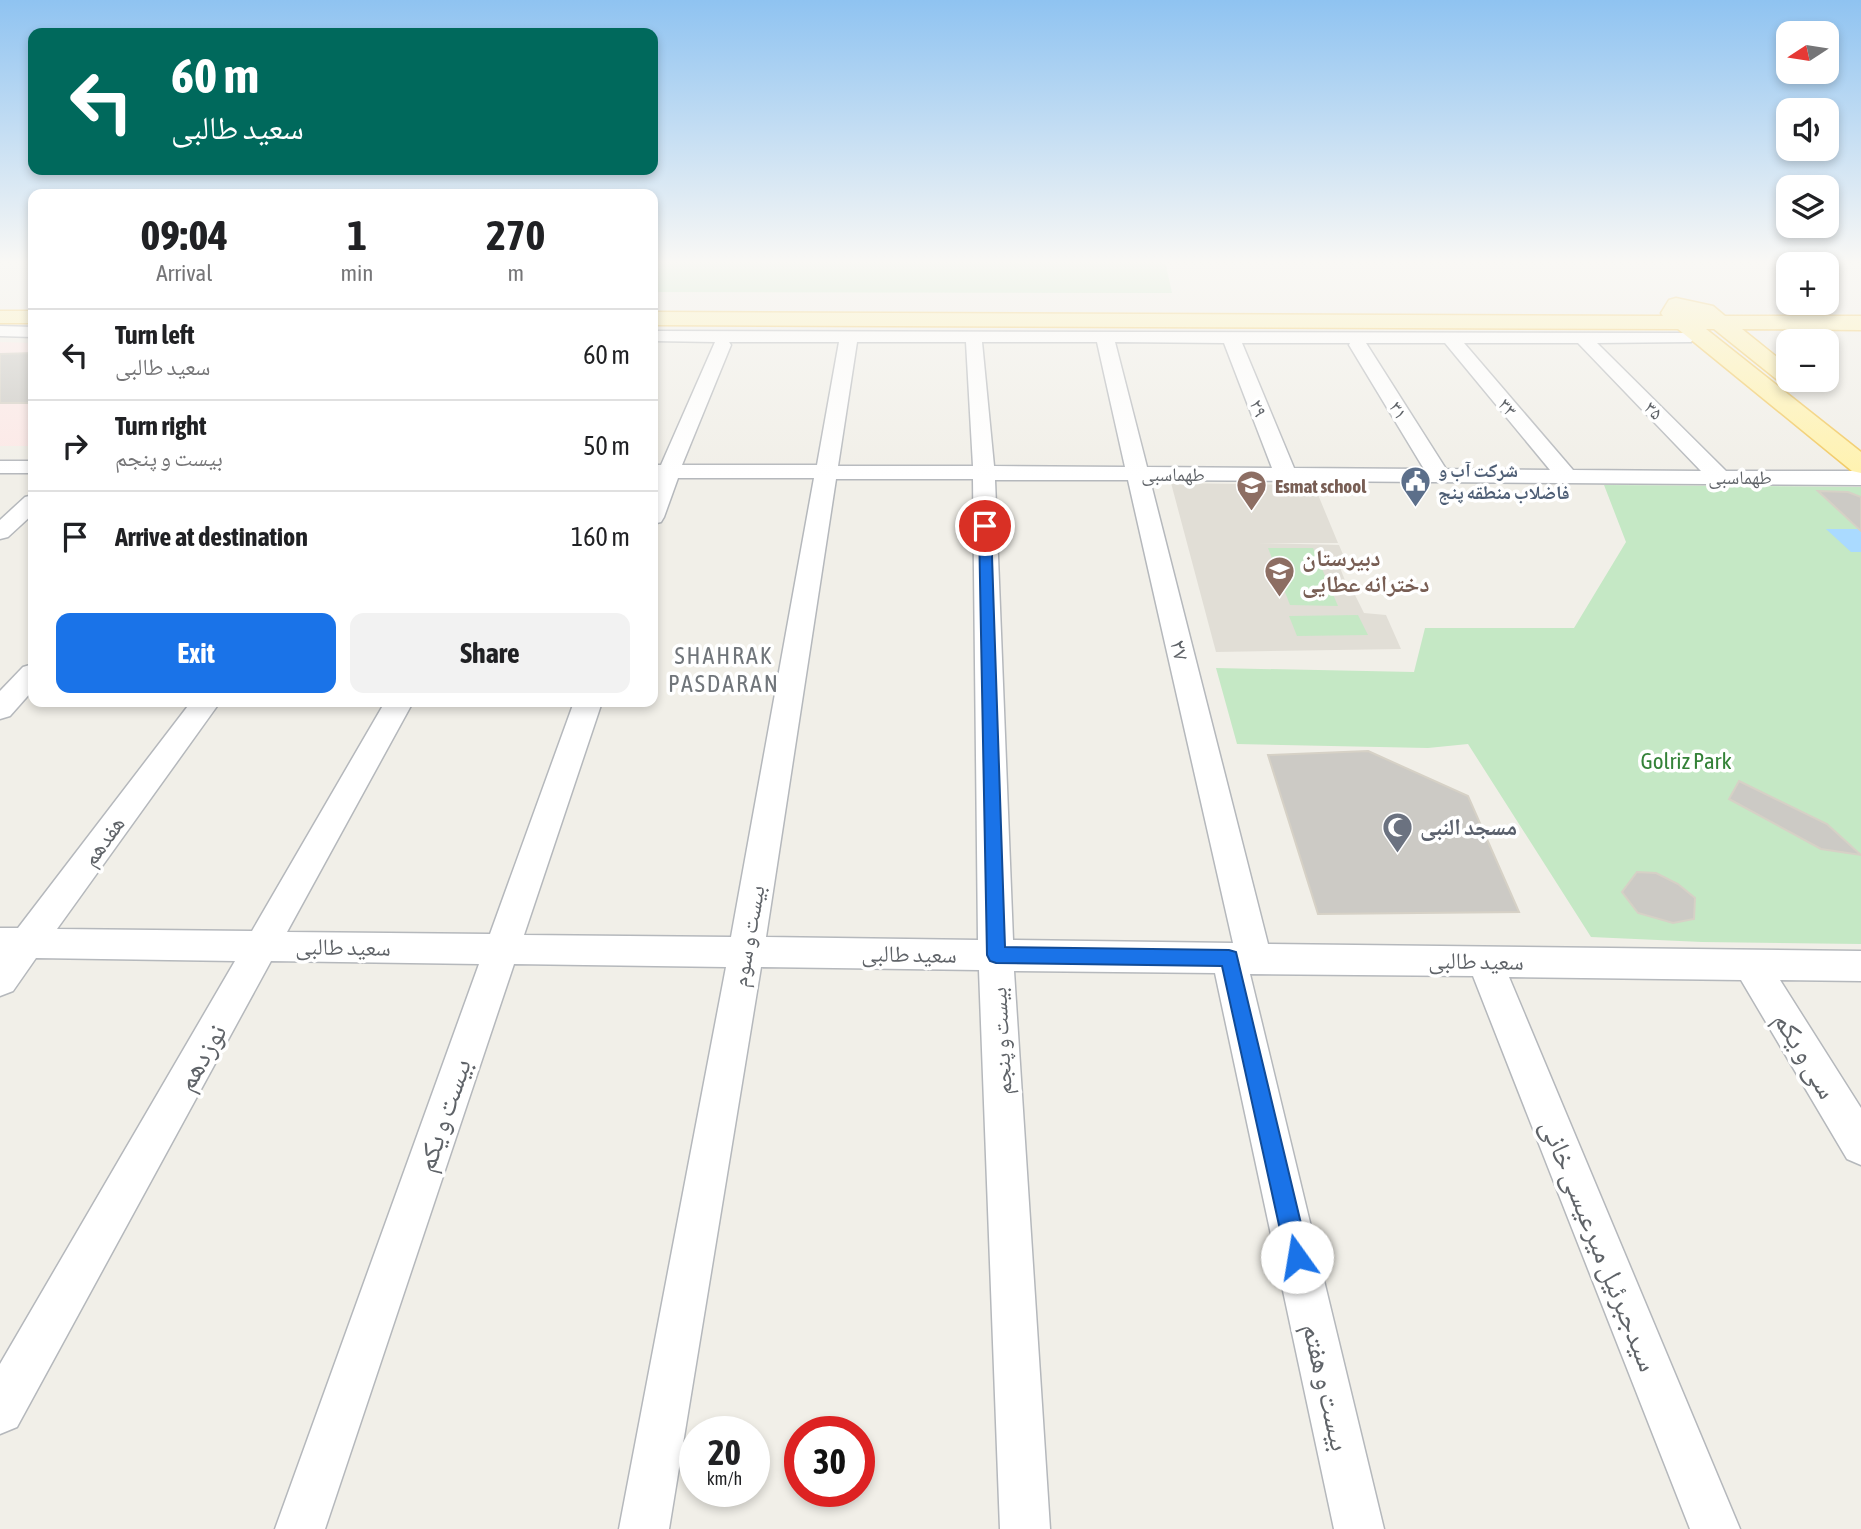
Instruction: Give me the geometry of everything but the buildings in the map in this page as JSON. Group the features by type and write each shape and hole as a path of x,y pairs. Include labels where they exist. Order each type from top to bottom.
{"main road":[{"path":"1695,332 1861,466"},
{"path":"1732,332 1776,368"},
{"path":"1760,355 1762,348 1768,344 1787,339 1861,336"},
{"path":"1807,392 1821,403"}],"street":[{"path":"658,336 1450,338 1527,332"},
{"name":"۳۳","path":"1450,338 1567,476"},
{"name":"۲۷","path":"1106,341 1138,474 1242,958"},
{"name":"بیست و سوم","path":"644,1529 746,952 848,342"},
{"name":"۲۹","path":"1233,342 1285,474"},
{"name":"بیست و پنجم","path":"974,343 984,472 996,955 1025,1529"},
{"name":"۳۵","path":"1587,344 1720,477"},
{"path":"658,488 661,471 722,345"},
{"name":"۳۱","path":"1358,345 1439,475"},
{"path":"0,467 28,467"},
{"name":"طهماسبی","path":"661,471 1861,478"},
{"path":"0,532 28,507"},
{"path":"0,709 28,678"},
{"name":"هفدهم","path":"0,980 14,943 202,707"},
{"name":"نوزدهم","path":"0,1410 264,946 396,707"},
{"name":"بیست و یکم","path":"300,1529 586,707"},
{"name":"سعید طالبی","path":"14,943 1861,966"},
{"name":"بیست و هفتم","path":"1242,958 1359,1529"},
{"name":"سیدجبرئیل میرعیسی خانی","path":"1485,961 1715,1529"},
{"name":"سی و یکم","path":"1751,964 1861,1145"}],"shaded area":[{"path":"0,342 28,343 28,446 0,446"},
{"name":"دبیرستان دخترانه عطایی","path":"1171,483 1314,485 1338,543 1258,543 1339,545 1345,559 1337,560 1346,583 1349,583 1364,613 1386,615 1401,649 1216,652"}],"green space":[{"name":"Golriz Park","path":"1604,485 1861,487 1861,944 1702,942 1591,937 1468,744 1428,748 1237,744 1216,668 1414,672 1425,628 1574,628 1626,542"},
{"path":"1268,548 1313,548 1338,606 1290,605"},
{"path":"1358,615 1368,635 1297,636 1289,616"}],"water":[{"path":"1826,529 1861,529 1861,552 1851,552"}],"place":[{"name":"شرکت آب و فاضلاب منطقه پنج","path":"1415,508"},
{"name":"Esmat school","path":"1252,513"},
{"name":"دبیرستان دخترانه عطایی","path":"1279,598"},
{"name":"مسجد النبی","path":"1397,854"}],"district":[{"name":"SHAHRAK PASDARAN","path":"724,670"}],"route":[{"path":"985,526 996,955 1229,958 1297,1257"}]}
